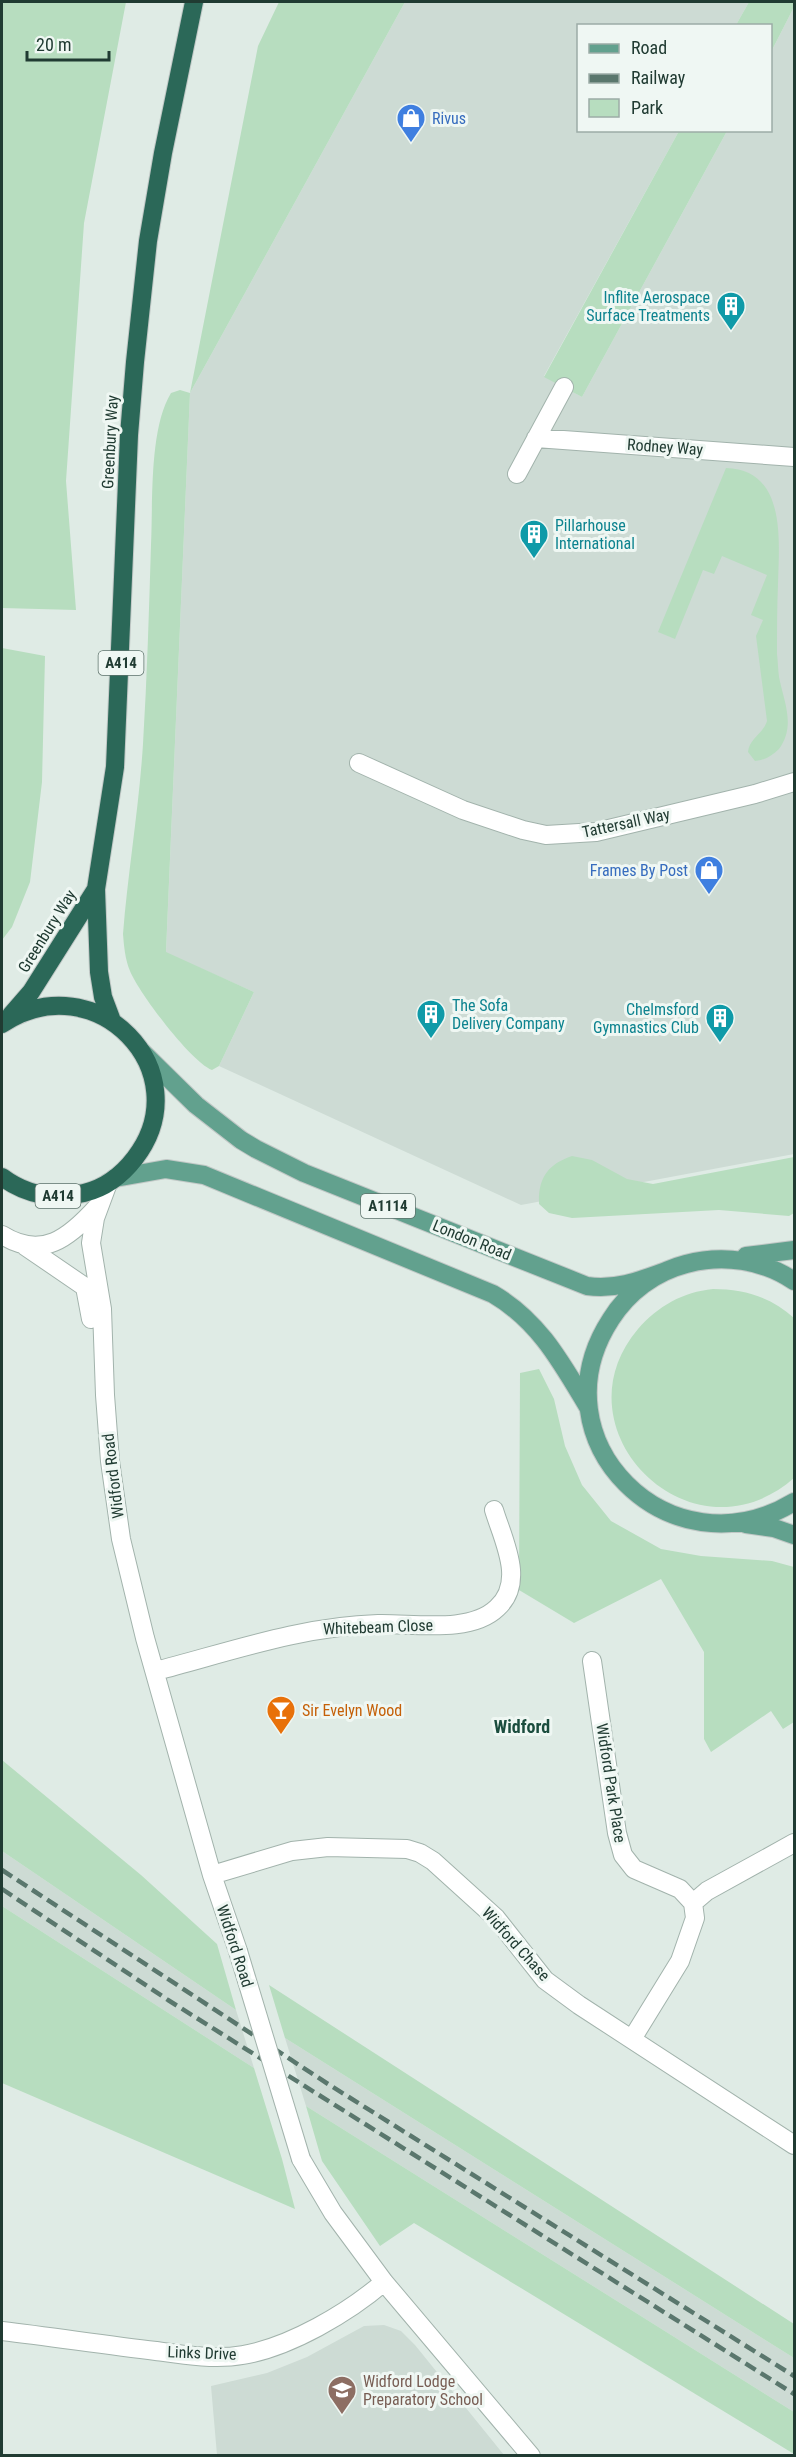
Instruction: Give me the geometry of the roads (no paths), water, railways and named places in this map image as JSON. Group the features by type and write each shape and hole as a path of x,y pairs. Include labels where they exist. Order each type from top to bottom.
{"highway":[{"name":"Greenbury Way","path":"112,1021 103,997 99,972 96,889 115,767 129,435 148,241 163,153 194,2"},
{"name":"Greenbury Way","path":"4,1022 31,992 96,889"},
{"name":"A414","path":"2,1177 28,1192 52,1196 89,1192 112,1180 139,1153 146,1140 153,1114 152,1081 141,1050 125,1031 112,1021 84,1008 60,1004 37,1007 4,1022"}],"main road":[{"name":"London Road","path":"141,1050 196,1105 241,1140 304,1173 587,1286 604,1289 628,1285 666,1271"},
{"name":"A1114","path":"112,1180 166,1169 204,1175 493,1294 510,1304 532,1323 566,1370 590,1411"},
{"path":"723,1259 795,1250"},
{"name":"A1114","path":"795,1281 761,1265 723,1259 692,1262 666,1271 631,1294 616,1311 596,1348 590,1372 590,1411 597,1439 608,1460 627,1485 644,1499 662,1510 689,1520 774,1528 795,1535"},
{"name":"A1114","path":"738,1523 763,1517 795,1502"}],"street":[{"path":"517,474 564,387"},
{"name":"Rodney Way","path":"536,438 795,457"},
{"name":"Tattersall Way","path":"359,763 464,810 523,830 546,835 596,832 755,794 795,782"},
{"name":"Widford Road","path":"102,1364 105,1334 91,1244 95,1218 112,1180"},
{"name":"Widford Road","path":"25,1246 52,1244 69,1234 100,1204"},
{"name":"Widford Road","path":"2,1235 25,1246 85,1287 102,1364 110,1461 121,1539 145,1638 212,1875 238,1951 301,2159 333,2213 384,2282 531,2456"},
{"name":"Whitebeam Close","path":"156,1671 317,1629 378,1624 466,1624 483,1617 498,1608 507,1593 512,1575 510,1557 494,1510"},
{"name":"Widford Park Place","path":"592,1661 617,1833 623,1855 634,1869 680,1889 693,1903"},
{"path":"632,2039 680,1961 695,1918 693,1903 707,1891 795,1843"},
{"name":"Widford Chase","path":"212,1875 292,1851 328,1847 407,1849 420,1853 433,1861 496,1918 545,1980 579,2005 794,2143"},
{"name":"Links Drive","path":"2,2331 198,2356 242,2355 271,2347 308,2331 345,2311 384,2282"}],"railway":[{"path":"2,1870 328,2084 794,2376"},
{"path":"2,1889 168,2000 794,2394"}],"place":[{"name":"Rivus","path":"411,144"},
{"name":"Inflite Aerospace Surface Treatments","path":"731,332"},
{"name":"Pillarhouse International","path":"534,560"},
{"name":"Frames By Post","path":"709,896"},
{"name":"The Sofa Delivery Company","path":"431,1040"},
{"name":"Chelmsford Gymnastics Club","path":"720,1044"},
{"name":"Sir Evelyn Wood","path":"281,1736"},
{"name":"Widford Lodge Preparatory School","path":"342,2416"}],"district":[{"name":"Widford","path":"522,1726"}]}
